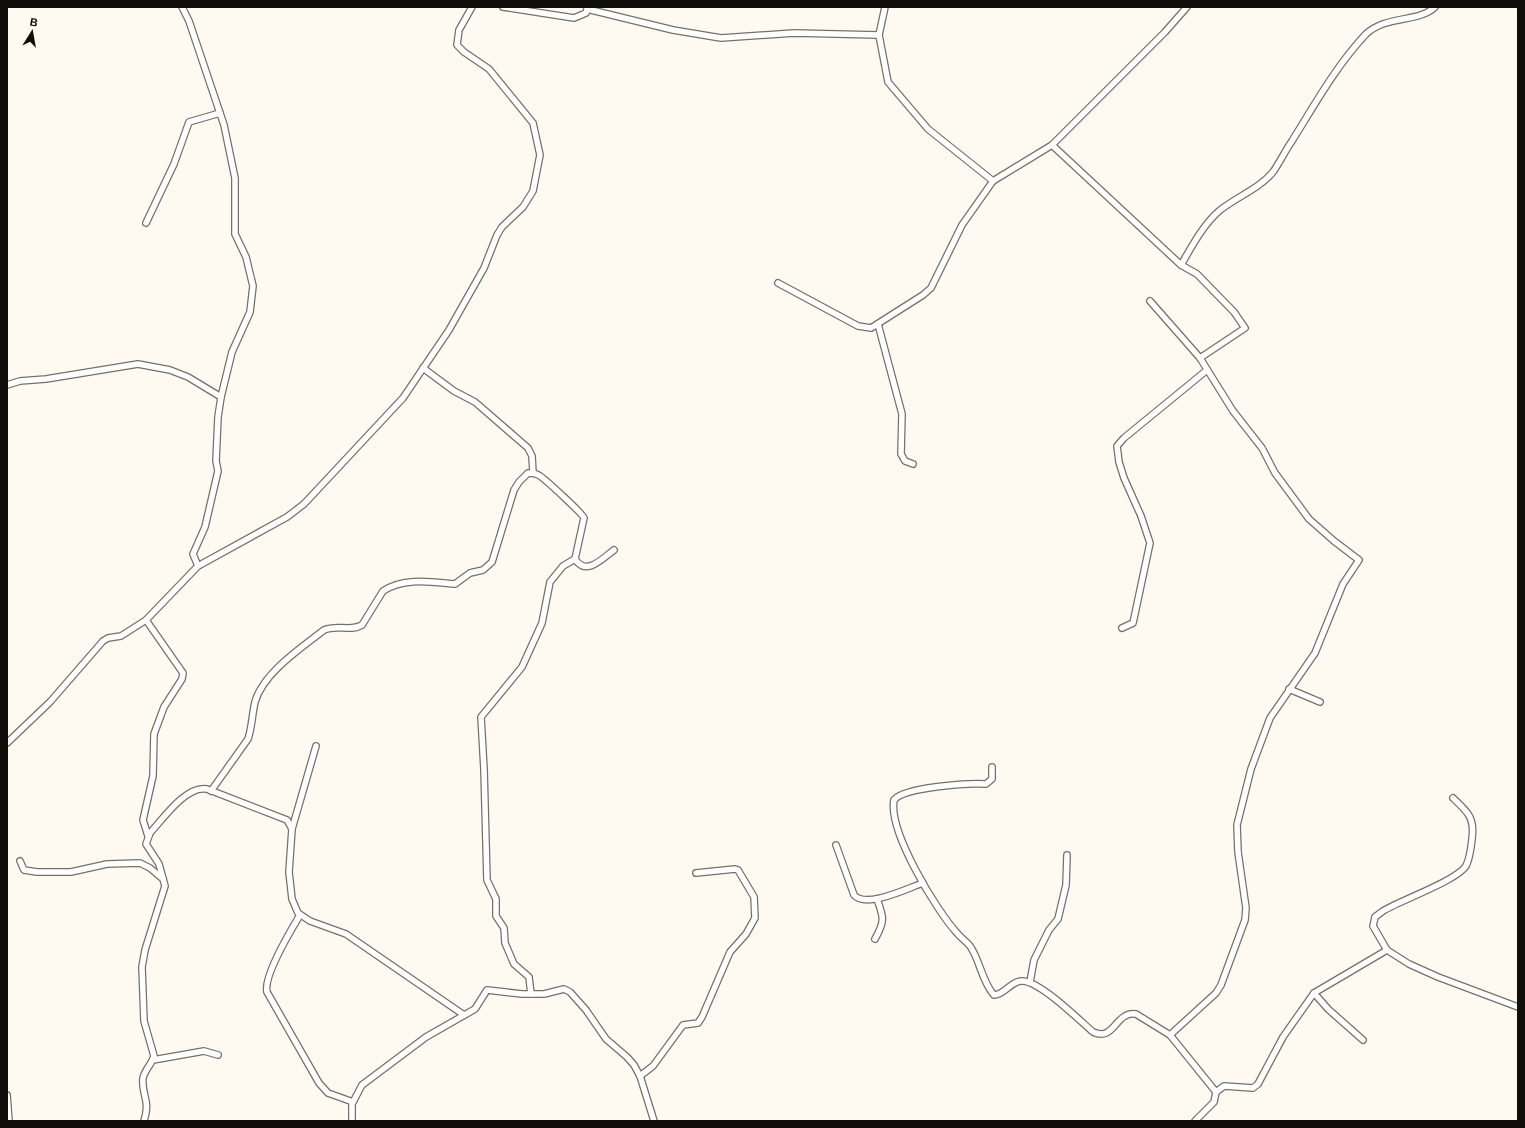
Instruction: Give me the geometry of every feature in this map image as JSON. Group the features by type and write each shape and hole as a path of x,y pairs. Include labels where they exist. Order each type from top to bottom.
{"street":[{"path":"182,7 189,21 224,125 235,178 235,234 246,257 253,286 250,312 232,352 221,397 218,417 216,461 218,471 205,528 194,554 198,566"},
{"path":"7,743 50,702 103,641 112,637 121,636 146,620 198,566 287,517 304,504 403,398 449,330 484,268 497,235 530,198 540,155 532,123 490,69 464,52 458,44 459,30 472,7"},
{"path":"503,7 574,18 586,14 587,8 673,30 721,38 794,34 879,35"},
{"path":"885,7 879,35 887,79 890,85 928,130 993,180"},
{"path":"778,283 858,326 871,328 878,324 931,288 960,228 993,180 1052,145 1165,32 1187,7"},
{"path":"1181,265 1204,228 1218,212 1241,195 1256,187 1274,170 1333,74 1366,34 1372,28 1384,23 1418,16 1436,7"},
{"path":"146,223 174,164 189,122 220,113"},
{"path":"1052,145 1181,265 1197,274 1245,326 1244,330 1200,358"},
{"path":"1150,301 1200,358 1234,411 1262,448 1275,473 1309,519 1359,560 1343,584 1315,653 1289,689 1264,729 1251,769 1237,826 1238,852 1246,908 1245,920 1221,985 1216,993 1170,1036"},
{"path":"878,324 902,414 901,454 905,460 913,464"},
{"path":"7,385 20,381 46,379 138,364 170,370 188,377 221,397"},
{"path":"423,368 454,391 472,400 528,448 532,456 533,473"},
{"path":"1122,628 1133,623 1150,546 1141,516 1121,468 1117,446 1124,438 1207,370"},
{"path":"211,791 248,739 252,729 255,703 266,679 324,630 336,626 357,628 362,625 383,591 388,588 416,581 455,584 470,573 489,566 496,556 514,490 524,476 533,473 539,475 583,514 584,518 575,559 562,566 550,582 542,623 522,667 481,717 488,880 496,899 496,916 504,928 505,943 514,964 529,977 531,994"},
{"path":"575,559 584,566 596,565 614,550"},
{"path":"146,620 183,673 182,679 162,713 154,734 153,776 143,820 148,836"},
{"path":"1289,689 1320,702"},
{"path":"316,746 292,829 289,872 292,899 300,914 310,921 346,934 464,1015"},
{"path":"992,767 992,779 986,784 932,787 902,795 894,800 893,807 899,832 915,870 956,933 970,946 992,994 995,995 1001,993 1018,982 1030,982 1047,993 1093,1032 1100,1035 1106,1034 1123,1017 1131,1013 1136,1014 1170,1036 1216,1092"},
{"path":"144,1121 148,1108 143,1078 147,1067 153,1060 154,1050 144,1021 142,967 144,950 165,886 159,864 146,844 148,836 186,794 202,788 284,818 287,820 292,829"},
{"path":"1453,798 1467,810 1473,824 1470,854 1466,866 1456,876 1390,906 1375,917 1372,922 1375,932 1387,950 1438,978 1518,1007"},
{"path":"836,845 854,895 860,899 866,901 877,899 923,883"},
{"path":"1030,982 1034,960 1049,930 1058,919 1066,885 1067,855"},
{"path":"20,861 24,870 37,872 71,872 107,864 140,863 164,878"},
{"path":"640,1076 653,1066 683,1025 698,1023 730,952 749,931 755,918 754,897 738,870 735,869 696,873"},
{"path":"875,938 883,923 883,916 877,899"},
{"path":"300,914 272,967 267,985 267,992 319,1083 328,1093 353,1102"},
{"path":"1196,1121 1214,1102 1216,1092 1224,1086 1234,1085 1250,1089 1258,1084 1283,1037 1314,993 1387,950"},
{"path":"352,1121 351,1111 353,1102 360,1089 368,1079 426,1036 475,1009 487,990 544,994 564,990 570,992 586,1010 606,1040 627,1057 640,1076 654,1121"},
{"path":"1314,993 1324,1005 1363,1040"},
{"path":"153,1060 204,1051 218,1055"},
{"path":"7,1095 9,1121"}]}
